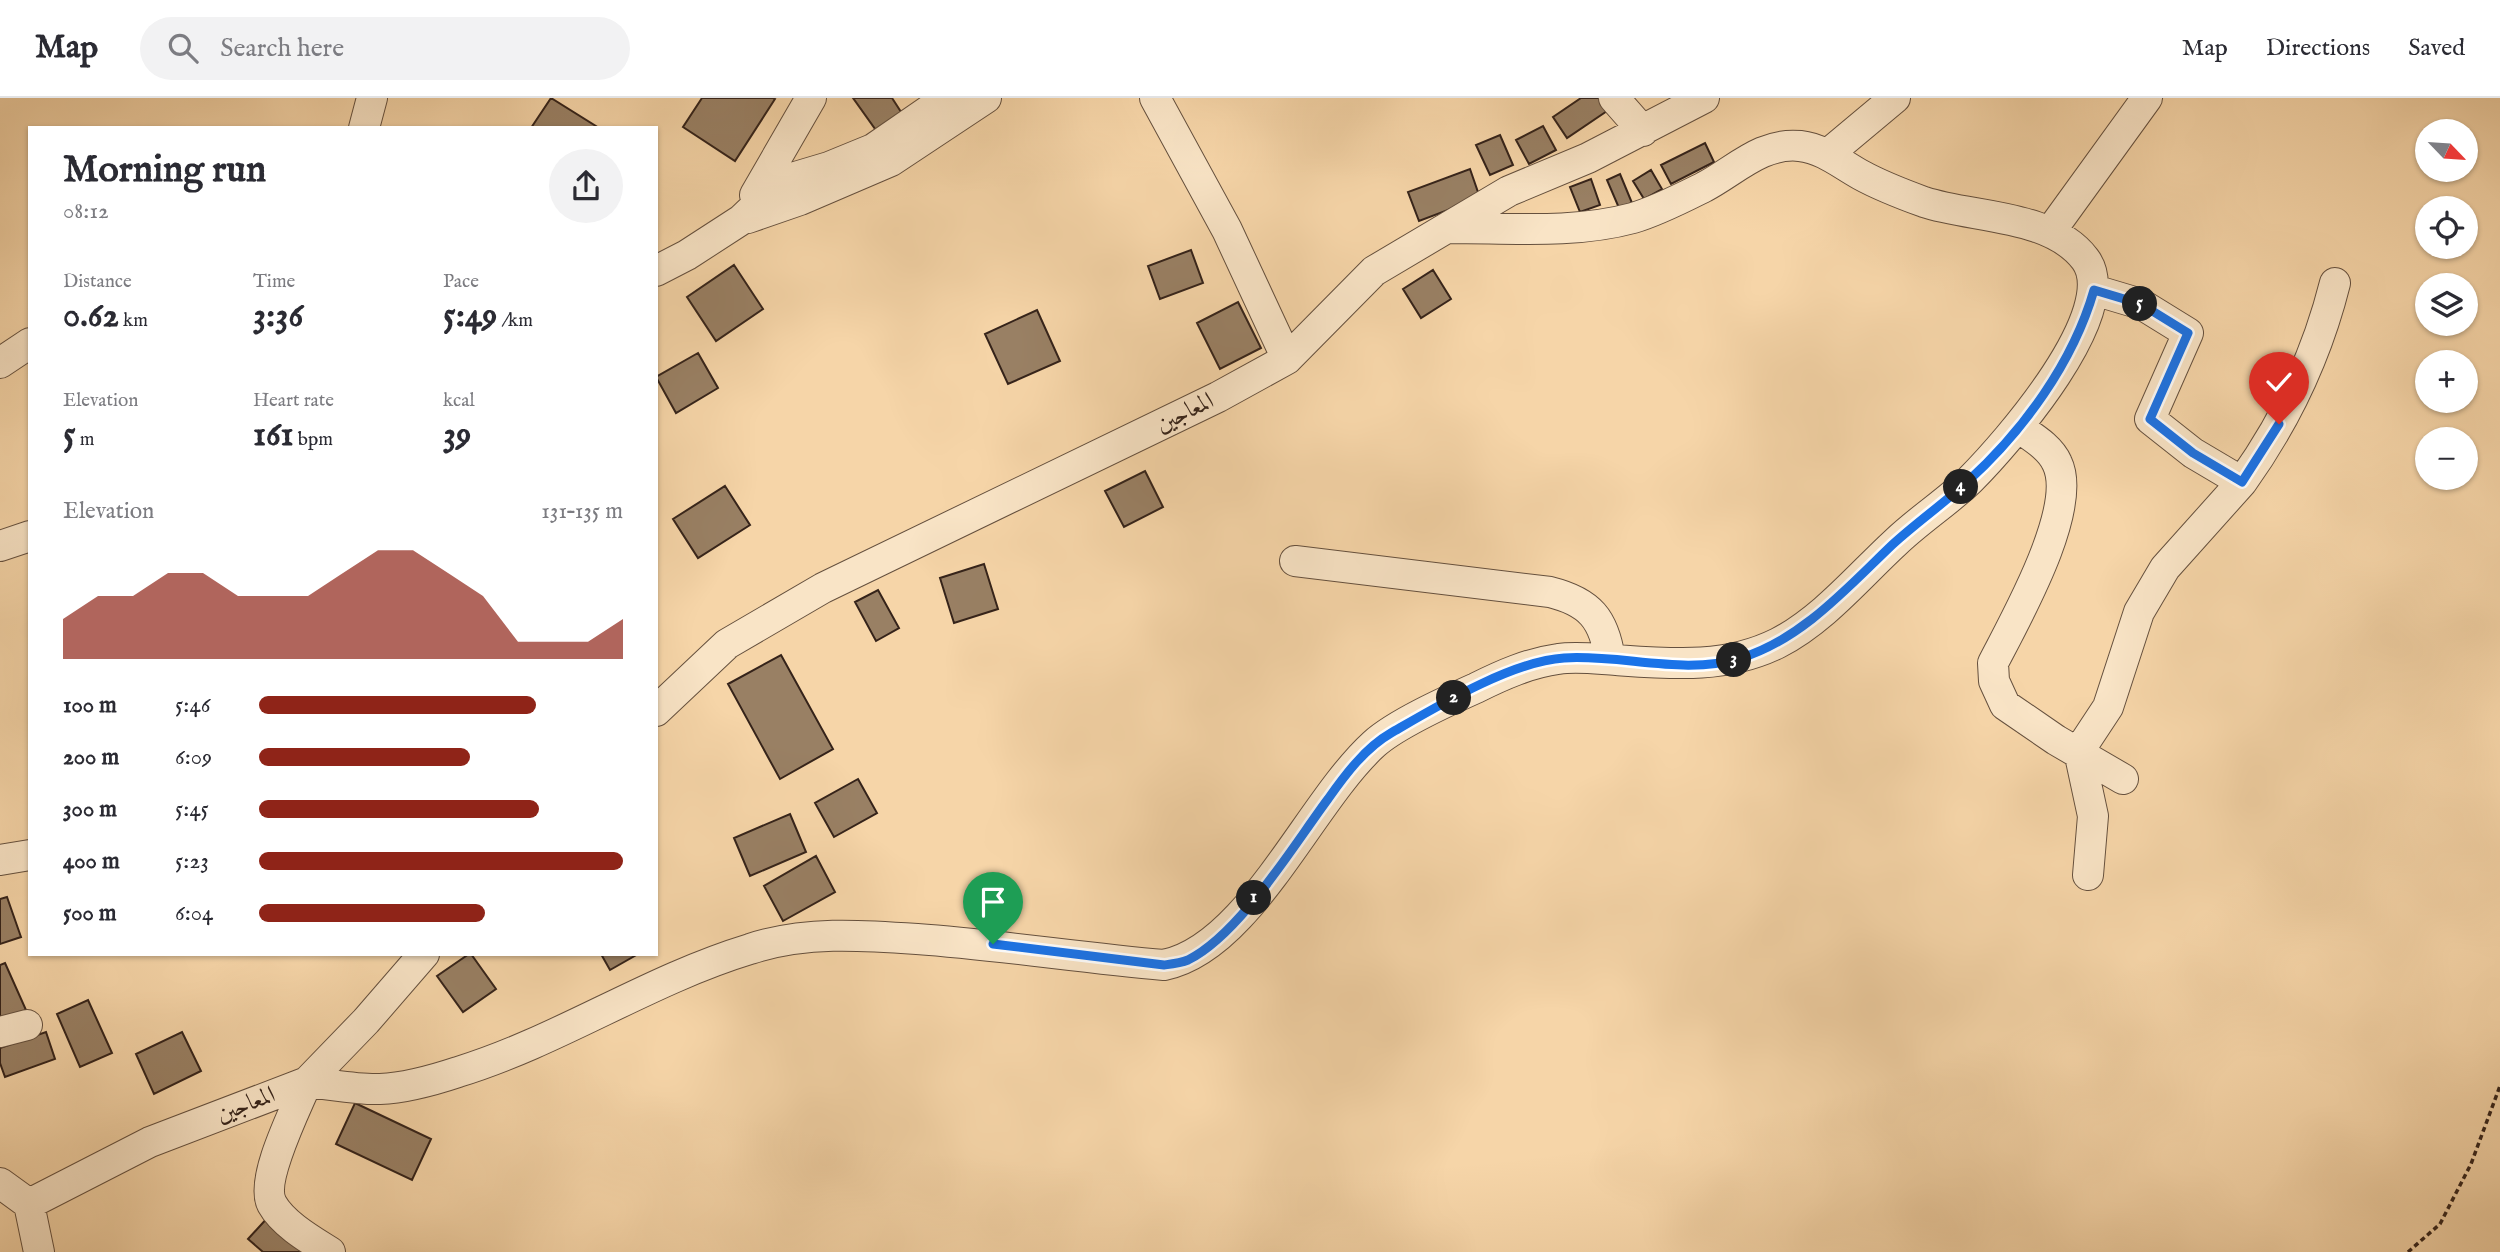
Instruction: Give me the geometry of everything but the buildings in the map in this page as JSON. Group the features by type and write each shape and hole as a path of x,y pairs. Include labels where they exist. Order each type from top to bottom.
{"street":[{"path":"365,126 372,98"},
{"path":"741,220 811,98"},
{"path":"658,270 687,255 741,220 782,181 829,167 873,149 947,98"},
{"path":"741,220 800,200 878,167 986,98"},
{"path":"1155,98 1227,230 1287,359"},
{"path":"1614,98 1643,131"},
{"name":"المعاجين","path":"658,709 727,643 823,588 1218,397 1287,359 1374,271 1509,191 1588,158 1703,98"},
{"path":"1828,154 1895,98"},
{"path":"2050,232 2147,98"},
{"path":"330,1252 278,1214 270,1201 269,1184 277,1155 307,1082 380,1089 435,1079 487,1063 537,1043 663,983 750,948 796,939 848,934 993,944 1164,965 1186,961 1211,944 1241,916 1342,780 1377,741 1472,689 1522,668 1562,658 1688,665 1739,659 1781,641 1821,611 1899,538 1969,481 2018,427 2060,370 2079,332 2094,290 2093,274 2086,260 2071,245 2050,232 1993,216 1931,204 1892,191 1828,154 1799,146 1770,148 1707,186 1639,216 1595,227 1450,228"},
{"path":"2088,875 2092,816 2079,751 2108,707 2139,612 2165,568 2242,482 2259,459 2315,354 2335,283"},
{"path":"2094,290 2141,304 2188,333 2150,419 2193,453 2242,482"},
{"path":"0,363 28,344"},
{"path":"2018,427 2045,447 2057,461 2062,479 2060,505 2050,542 1993,663 1994,681 2005,705 2056,740 2123,779"},
{"path":"0,546 28,537"},
{"path":"1296,561 1550,592 1573,598 1588,609 1601,626 1607,639 1610,659"},
{"path":"0,860 28,855"},
{"name":"المعاجين","path":"29,1204 150,1142 307,1082 366,1021 422,956"},
{"path":"0,1183 29,1204 39,1252"}],"path":[{"path":"2408,1252 2440,1224 2471,1164 2500,1086"}],"route":[{"path":"993,944 1117,961 1164,965 1186,961 1211,944 1241,916 1342,780 1377,741 1416,719 1472,689 1522,668 1562,658 1688,665 1739,659 1781,641 1821,611 1899,538 1969,481 2018,427 2060,370 2089,309 2094,290 2141,304 2188,333 2150,419 2193,453 2242,482 2279,424"}]}
